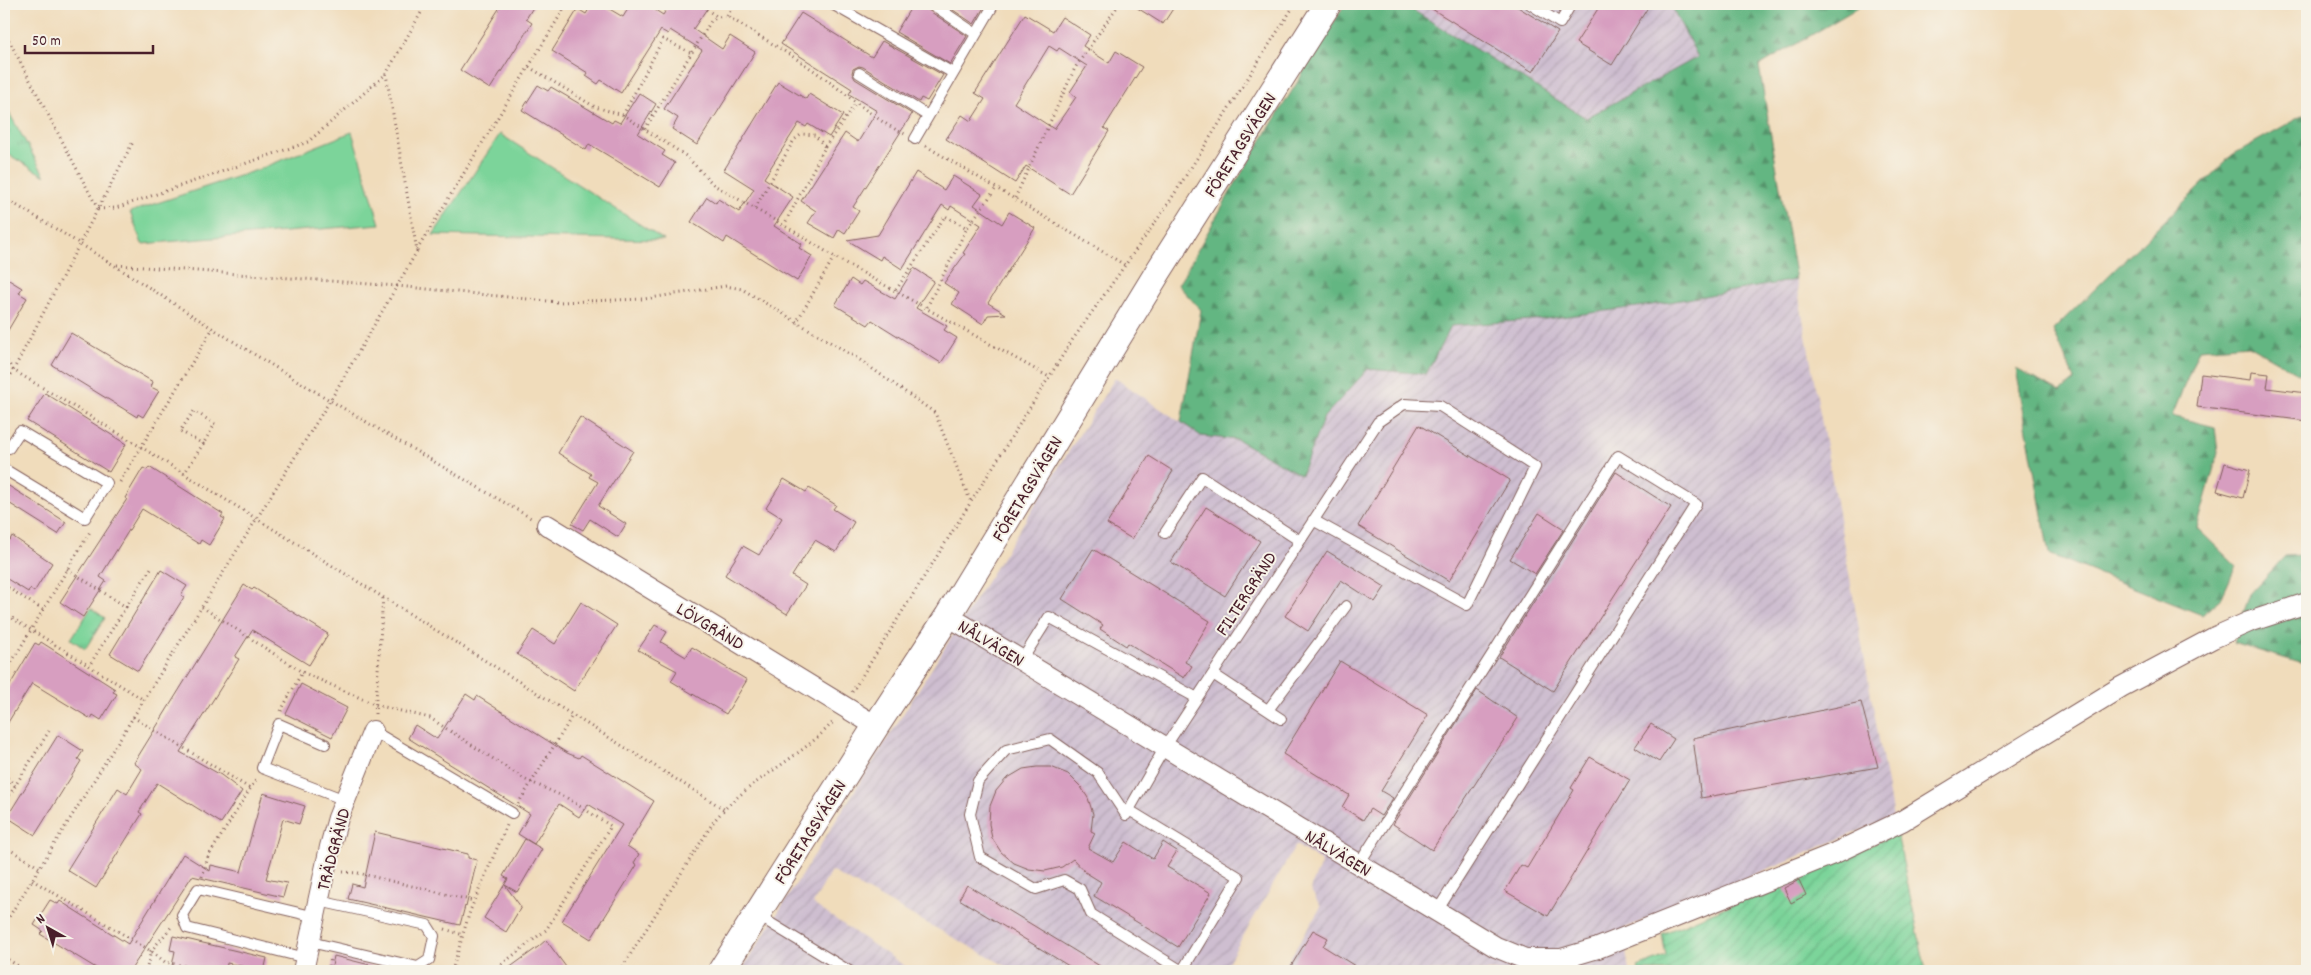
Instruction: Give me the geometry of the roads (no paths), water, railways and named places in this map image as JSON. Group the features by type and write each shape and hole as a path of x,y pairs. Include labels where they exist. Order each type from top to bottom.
{"street":[{"name":"FÖRETAGSVÄGEN","path":"721,971 948,616 1158,272 1328,4"},
{"name":"LÖVGRÄND","path":"547,525 876,726"},
{"name":"NÅLVÄGEN","path":"948,616 1496,947 1525,959 1562,960 1598,948 1753,887 1902,821 2121,687 2213,638 2249,622 2307,603"},
{"name":"TRÄDGRÄND","path":"307,957 330,847 345,800 373,731"}],"lane":[{"path":"832,4 953,73"},
{"path":"932,4 976,34"},
{"path":"915,139 994,4"},
{"path":"1530,4 1560,23 1571,4"},
{"path":"859,73 928,116"},
{"name":"FILTERGRÄND","path":"1128,810 1165,746 1213,674 1313,520 1378,422 1404,404 1440,406 1535,467 1467,605 1313,520"},
{"path":"4,469 85,518 107,483 20,431 5,450"},
{"path":"1358,864 1618,456 1696,504 1437,911"},
{"path":"1165,533 1202,477 1300,541"},
{"path":"1268,710 1346,606"},
{"path":"1022,660 1049,617 1197,698"},
{"path":"1213,674 1281,718"},
{"path":"325,744 280,724 262,768 345,800"},
{"path":"373,731 512,813"},
{"path":"1050,739 1098,773 1126,815 1128,810 1239,877 1182,971 1091,914 1080,890 1064,880 1036,889 980,857 970,814 978,781 1006,750 1050,739"},
{"path":"198,889 318,909 427,925 434,936 429,960 418,968 307,957 188,928 182,915 198,889"},
{"path":"756,914 849,971"}]}
